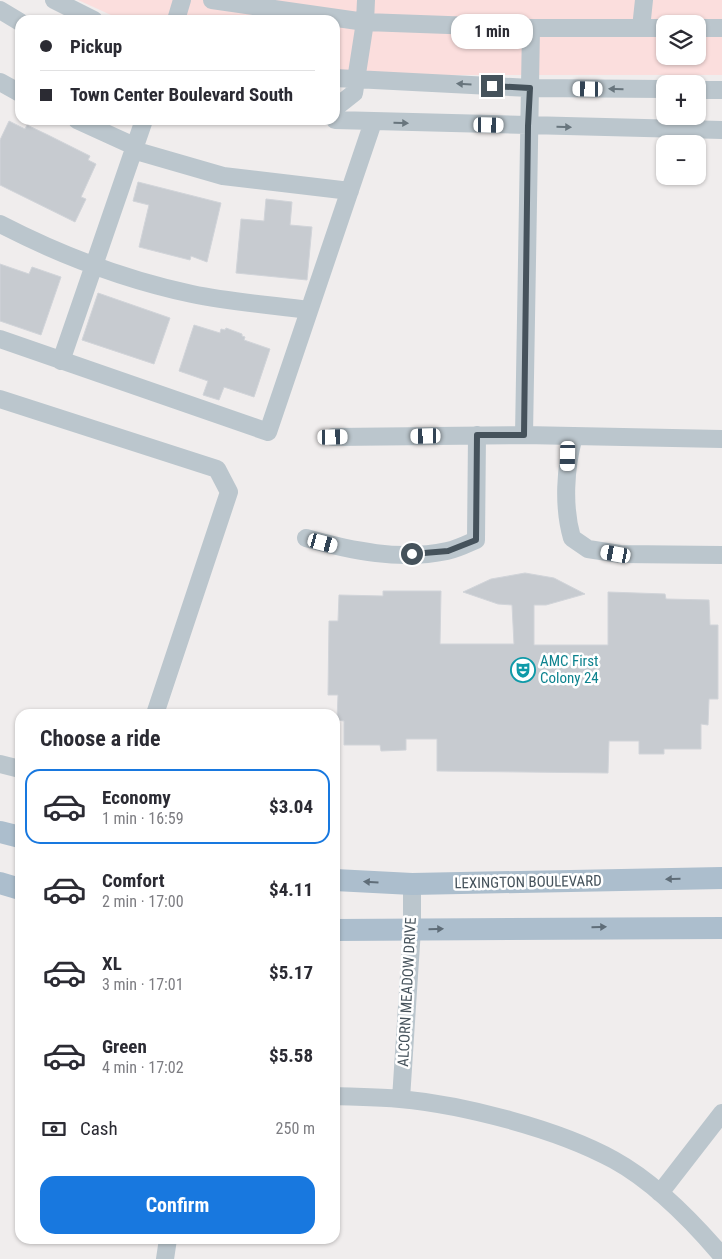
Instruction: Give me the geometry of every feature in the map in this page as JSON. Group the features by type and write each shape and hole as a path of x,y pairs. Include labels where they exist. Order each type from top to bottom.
{"main road":[{"path":"0,832 15,836"},
{"name":"LEXINGTON BOULEVARD","path":"340,880 412,884 722,878"},
{"path":"0,883 15,888"},
{"path":"340,930 722,928"}],"street":[{"path":"54,0 84,15"},
{"path":"178,15 182,0"},
{"path":"212,0 316,15"},
{"path":"340,104 354,93 365,22 366,0"},
{"path":"641,28 644,0"},
{"path":"340,18 365,22 531,28 656,28"},
{"path":"524,435 531,28"},
{"path":"706,28 722,28"},
{"path":"340,78 530,88 656,89"},
{"path":"0,82 15,90"},
{"path":"706,90 722,90"},
{"path":"698,130 716,118 722,117"},
{"path":"340,120 722,130"},
{"path":"0,339 268,432 373,122"},
{"path":"87,125 134,148 222,176 350,191"},
{"path":"61,361 142,125"},
{"path":"0,224 94,265 192,294 244,303 309,310"},
{"path":"0,398 217,469 230,492 157,709"},
{"path":"306,538 376,554 448,551 476,540 477,435"},
{"path":"333,437 524,435 722,438"},
{"path":"574,436 568,456 567,511 572,538 588,549 620,554 722,555"},
{"path":"0,764 15,768"},
{"name":"ALCORN MEADOW DRIVE","path":"401,1099 412,929 412,884"},
{"path":"340,1096 401,1099 468,1110 567,1138 616,1161 660,1193 702,1232 722,1256"},
{"path":"660,1193 722,1114"},
{"path":"165,1259 167,1244"}],"shaded area":[{"path":"78,0 722,0 722,75 385,75 340,72 340,15 111,15"}],"building":[{"path":"9,121 25,129 27,125 90,156 88,160 96,164 81,197 86,199 75,222 0,185 0,140"},
{"path":"138,182 221,203 207,262 191,256 190,260 139,247 149,205 133,201"},
{"path":"266,199 292,202 290,225 312,227 307,280 236,273 241,219 264,221"},
{"path":"0,264 29,274 32,267 61,277 41,335 0,321"},
{"path":"98,293 170,318 154,364 82,340"},
{"path":"194,325 220,333 221,329 225,330 226,328 242,334 245,337 244,340 270,349 254,397 224,387 219,400 203,395 208,381 179,371"},
{"name":"AMC First Colony 24","path":"525,573 554,578 585,594 546,605 534,605 534,645 608,645 608,592 665,594 666,599 709,600 710,625 718,625 718,699 709,699 708,725 701,724 701,749 664,749 664,754 639,754 639,741 609,741 608,773 437,771 437,739 406,739 406,750 381,751 380,745 344,745 344,721 340,720 340,709 337,709 338,695 328,695 329,621 338,621 339,595 383,596 383,591 441,591 440,644 514,644 512,605 498,604 463,592 491,579"}],"place":[{"name":"AMC First Colony 24","path":"523,670"}],"route":[{"path":"412,554 448,551 476,540 478,521 477,435 524,435 530,88 492,86"}]}
